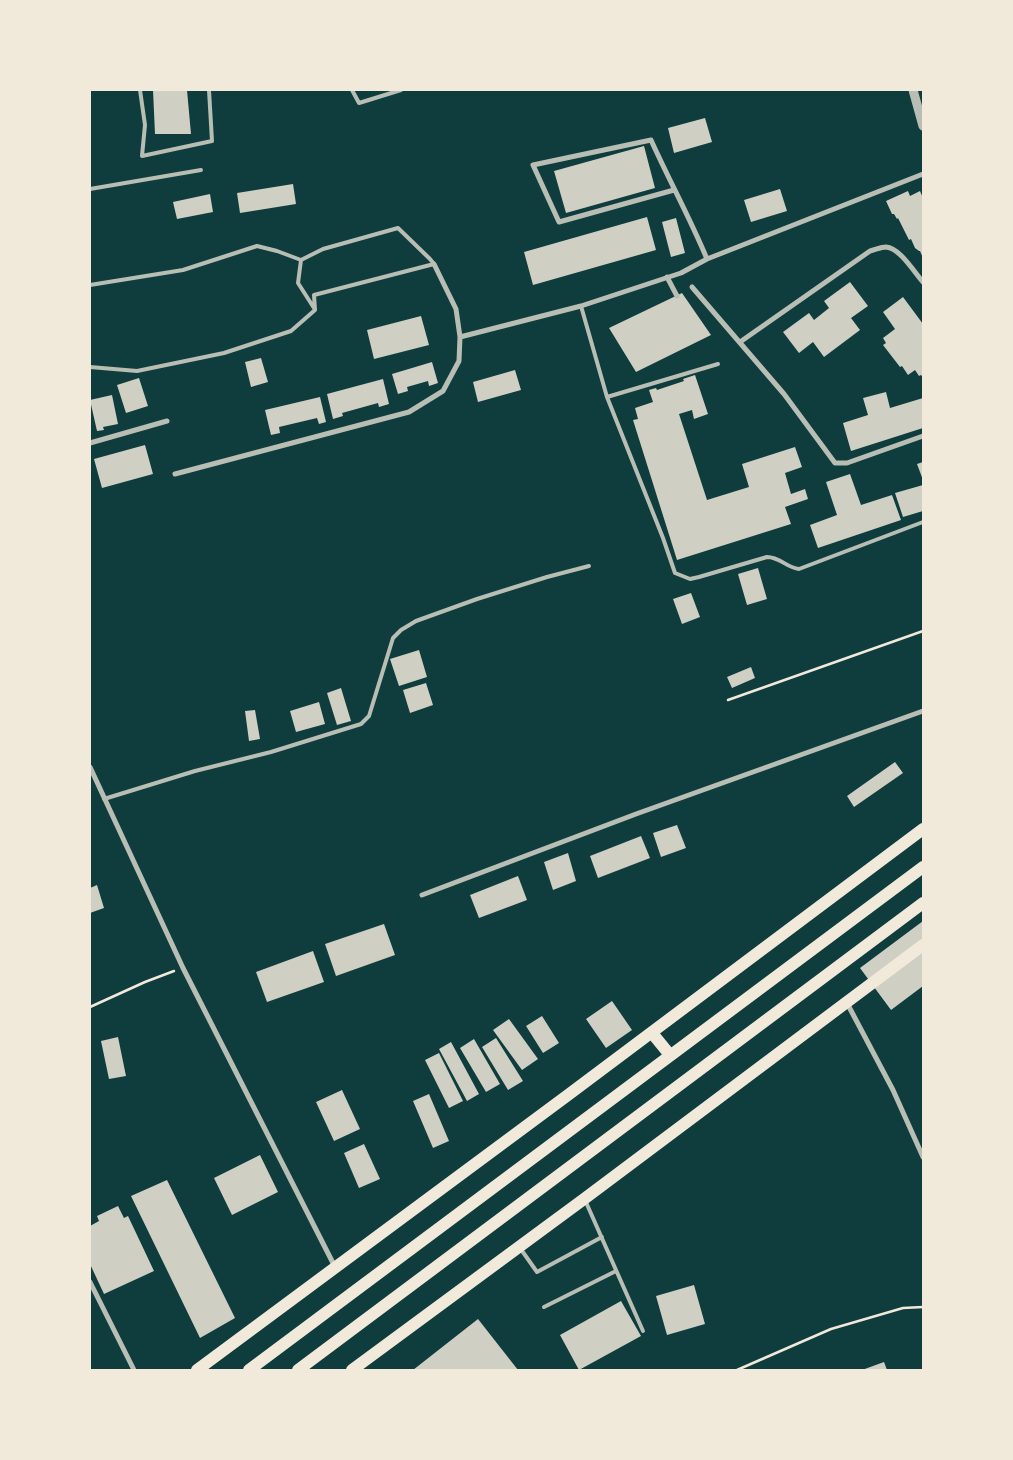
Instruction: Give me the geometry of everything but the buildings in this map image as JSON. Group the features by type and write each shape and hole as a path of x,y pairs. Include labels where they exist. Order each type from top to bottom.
{"main road":[{"path":"196,1370 336,1268 923,829"},
{"path":"249,1370 923,867"},
{"path":"298,1370 923,903"},
{"path":"352,1370 923,945"},
{"path":"652,1032 670,1055"}],"street":[{"path":"913,90 923,126"},
{"path":"674,190 559,222 533,165 651,140 674,190 693,225 707,259"},
{"path":"460,337 581,306 667,278 707,259 923,174"},
{"path":"740,342 870,251 886,248 898,252 923,282"},
{"path":"175,474 409,412 443,391 459,362 460,337 456,309 434,264"},
{"path":"667,278 677,296"},
{"path":"692,287 784,394 835,464 847,463 923,436"},
{"path":"90,443 167,421"},
{"path":"422,895 636,814 923,711"},
{"path":"90,767 183,968 336,1268"},
{"path":"847,1002 893,1090 923,1157"},
{"path":"90,1282 134,1370"}],"lane":[{"path":"140,90 145,125 142,156 212,140 209,90"},
{"path":"352,90 359,103 401,90"},
{"path":"90,189 201,170"},
{"path":"90,286 183,270 257,246 301,260 323,249 398,228 434,264 314,295 315,310"},
{"path":"301,260 298,283 315,310"},
{"path":"581,306 607,397 675,573 690,579 767,556 774,557 792,569 799,569 923,522"},
{"path":"90,367 137,372 224,353 291,331 315,310"},
{"path":"607,397 718,364"},
{"path":"104,799 195,771 271,752 360,724 369,716 393,638 401,630 416,621 478,599 588,566"},
{"path":"584,1199 643,1331"},
{"path":"519,1247 537,1272 602,1237"},
{"path":"544,1307 616,1271"}],"path":[{"path":"728,700 923,631"},
{"path":"90,1006 183,968"},
{"path":"737,1370 831,1329 903,1308 923,1307"}]}
